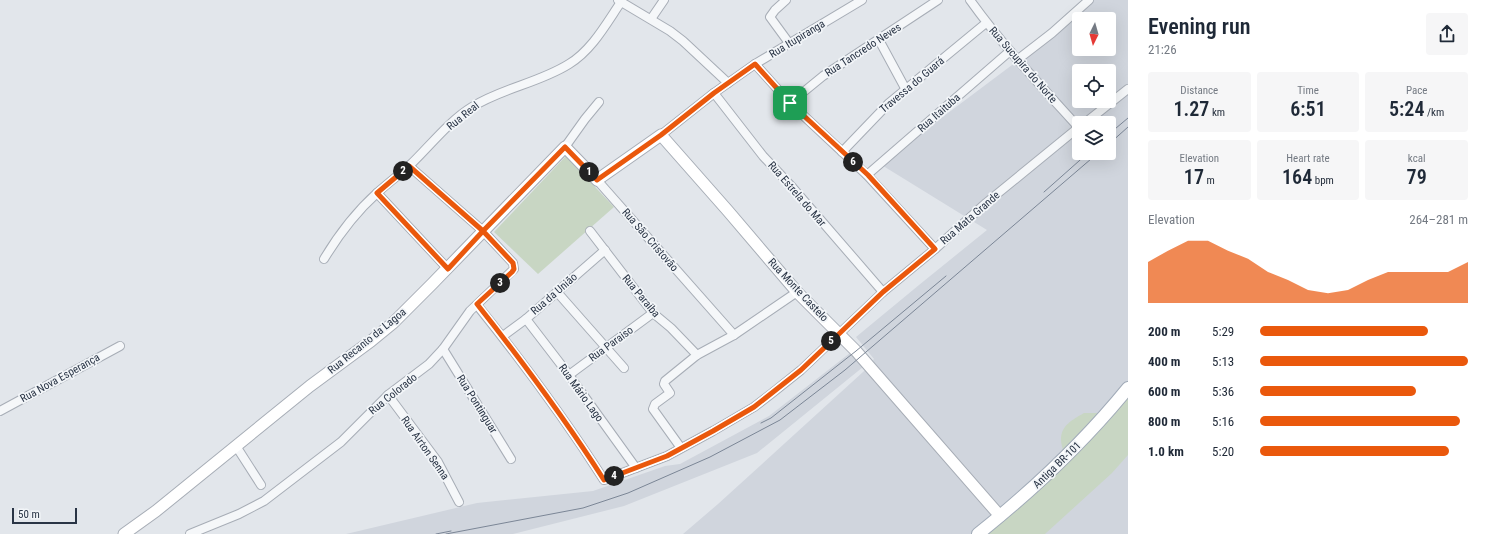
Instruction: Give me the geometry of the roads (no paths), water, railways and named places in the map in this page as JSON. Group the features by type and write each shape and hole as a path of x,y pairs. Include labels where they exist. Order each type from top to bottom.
{"main road":[{"name":"Antiga BR-101","path":"978,534 1000,516 1077,445 1128,388"}],"street":[{"path":"651,19 664,0"},
{"path":"786,0 770,17 789,43"},
{"name":"Rua Tancredo Neves","path":"790,103 823,76 938,0"},
{"name":"Rua Sucupira do Norte","path":"970,0 986,23 1017,60 1072,119"},
{"path":"1017,60 1052,33 1089,0"},
{"path":"620,1 670,31 693,48 728,83"},
{"name":"Rua Real","path":"324,259 335,241 354,216 377,193 409,166 469,108 490,96 560,69 576,59 595,39 620,1"},
{"name":"Rua Itupiranga","path":"597,180 661,135 714,93 755,64 857,1"},
{"name":"Travessa do Guará","path":"842,152 905,88 986,23"},
{"path":"879,40 905,88"},
{"name":"Rua Itaituba","path":"868,175 1010,51"},
{"path":"755,64 790,103 868,175 935,249"},
{"path":"1093,116 1128,89"},
{"name":"Rua Estrela do Mar","path":"714,93 763,156 793,188 883,292"},
{"name":"Rua Recanto da Lagoa","path":"124,534 156,511 310,386 393,323 448,269 565,147 599,102"},
{"name":"Rua Mata Grande","path":"503,336 575,435 604,480 667,456 754,407 801,370 838,333 883,292 935,249 986,203 1072,133"},
{"name":"Rua Monte Castelo","path":"661,135 797,292 856,352 1000,516"},
{"name":"Rua São Cristovão","path":"565,147 597,180 734,335"},
{"path":"409,166 483,231"},
{"path":"377,193 448,269"},
{"name":"Rua Colorado","path":"190,534 239,514 264,501 341,442 388,395 429,364 443,349 470,311 514,269 513,263 483,231"},
{"name":"Rua Paraiba","path":"590,231 653,313 671,328 697,355"},
{"name":"Rua da União","path":"503,336 526,319 605,250"},
{"path":"557,292 624,368"},
{"path":"681,448 653,409 653,407 670,393 664,384 665,382 697,355 734,335 797,292"},
{"path":"477,304 503,336"},
{"name":"Rua Paraiso","path":"569,375 653,313"},
{"name":"Rua Mário Lago","path":"526,319 569,375 636,468"},
{"name":"Rua Nova Esperança","path":"0,411 120,346"},
{"name":"Rua Pontinguar","path":"443,349 511,459"},
{"name":"Rua Airton Senna","path":"388,395 438,462 459,502"},
{"path":"236,446 261,485"}],"tram line":[{"path":"1116,128 1128,118"},
{"path":"1116,138 1128,127"},
{"path":"1044,192 1080,160"},
{"path":"446,534 583,508 628,493 710,457 780,420 845,370 1090,160"},
{"path":"761,423 771,418 856,351 946,276"},
{"path":"436,534 451,531"}]}
